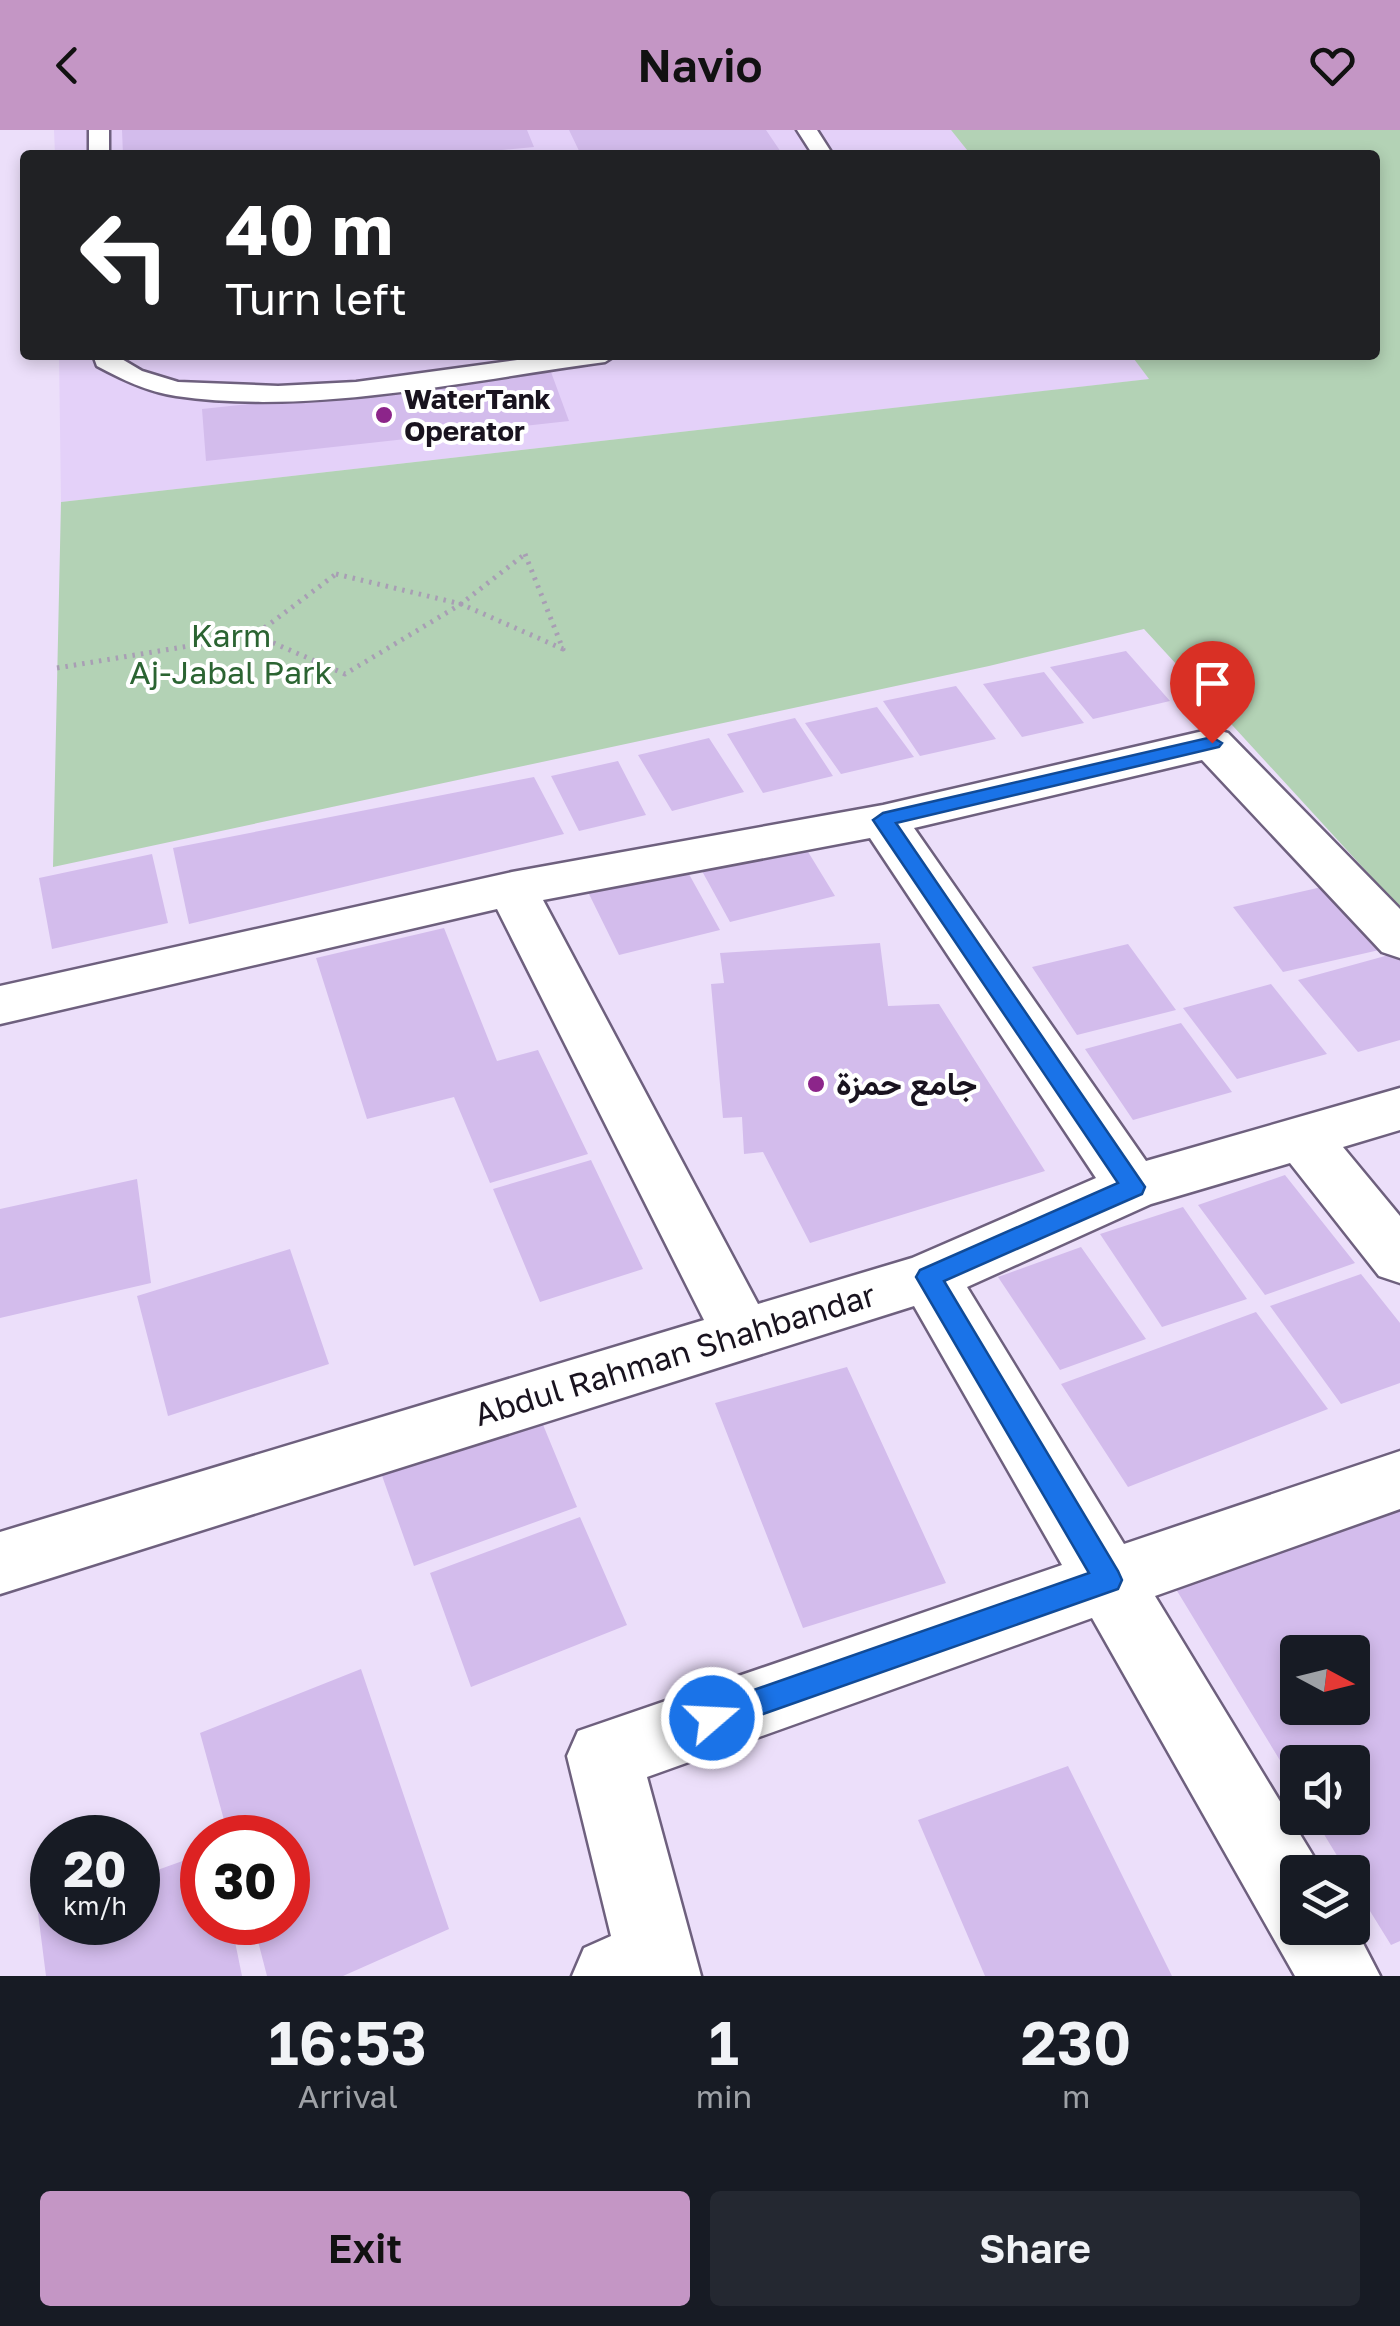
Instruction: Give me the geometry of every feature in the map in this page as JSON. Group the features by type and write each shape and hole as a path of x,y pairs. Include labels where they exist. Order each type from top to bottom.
{"street":[{"path":"0,1005 512,889 883,820 1212,743 1400,940"},
{"path":"883,820 1133,1187"},
{"path":"512,889 742,1334"},
{"name":"Abdul Rahman Shahbandar","path":"0,1563 928,1277 1133,1187 1400,1109"},
{"path":"1304,1139 1400,1259"},
{"path":"928,1277 1280,1873"},
{"path":"643,1971 604,1756 1400,1480"},
{"path":"1321,1945 1340,1976"}],"lane":[{"path":"106,360 134,376 176,389 278,393 356,389 568,360"}],"path":[{"path":"57,668 255,635 336,574 461,604 563,649 525,554 461,604 345,674 255,635"}],"shaded area":[{"path":"54,130 951,130 967,150 55,150"},
{"path":"59,360 1135,360 1150,379 61,502"}],"green space":[{"name":"Karm Aj-Jabal Park","path":"951,130 1400,130 1400,908 1144,629 989,666 53,867 61,502 1149,379 1135,360 1380,360 1380,150 967,150"}],"building":[{"path":"122,130 527,130 534,147 502,150 123,150"},
{"path":"569,130 766,130 780,150 579,150"},
{"name":"WaterTank Operator","path":"551,372 569,421 206,461 202,409"},
{"path":"1126,651 1170,701 1093,719 1050,667"},
{"path":"1044,672 1084,723 1022,737 983,684"},
{"path":"956,686 996,739 920,756 883,701"},
{"path":"877,707 914,757 841,774 805,723"},
{"path":"795,718 833,776 763,793 727,734"},
{"path":"709,738 744,792 672,811 638,755"},
{"path":"618,761 646,815 579,831 551,776"},
{"path":"534,777 564,834 189,924 173,848"},
{"path":"799,837 835,896 730,922 697,862"},
{"path":"152,854 168,923 52,949 39,878"},
{"path":"685,867 720,930 619,955 587,890"},
{"path":"1335,884 1388,948 1283,972 1233,907"},
{"path":"444,928 497,1061 538,1050 588,1154 490,1183 454,1097 367,1119 316,958"},
{"path":"880,943 888,1006 939,1004 1045,1171 810,1243 763,1152 744,1154 742,1117 723,1118 711,984 724,983 720,953"},
{"path":"1128,944 1176,1010 1077,1035 1032,967"},
{"path":"1396,953 1400,958 1400,1040 1358,1052 1298,980"},
{"path":"1271,984 1327,1054 1237,1079 1183,1008"},
{"path":"1181,1023 1232,1092 1133,1120 1085,1049"},
{"path":"591,1160 643,1269 540,1302 493,1189"},
{"path":"1285,1175 1355,1263 1265,1295 1198,1205"},
{"path":"137,1179 151,1283 0,1318 0,1209"},
{"path":"1183,1207 1247,1299 1162,1327 1100,1234"},
{"path":"1081,1247 1146,1339 1060,1370 998,1277"},
{"path":"290,1249 329,1364 168,1416 137,1296"},
{"path":"1361,1274 1400,1323 1400,1383 1341,1404 1270,1306"},
{"path":"1256,1312 1328,1409 1128,1487 1061,1384"},
{"path":"847,1367 946,1583 803,1628 715,1403"},
{"path":"539,1415 577,1507 414,1566 380,1470"},
{"path":"1400,1490 1400,1941 1391,1945 1370,1911 1370,1855 1337,1855 1324,1835 1370,1835 1370,1745 1280,1745 1280,1760 1168,1576"},
{"path":"580,1517 627,1625 471,1687 430,1573"},
{"path":"361,1669 449,1929 343,1976 267,1976 259,1945 310,1945 310,1815 223,1815 200,1733"},
{"path":"1068,1766 1172,1976 985,1976 918,1820"},
{"path":"180,1862 180,1945 236,1945 242,1976 46,1976 42,1945 160,1945 160,1869"}],"place":[{"name":"WaterTank Operator","path":"384,415"},
{"name":"جامع حمزة","path":"816,1084"}],"route":[{"path":"712,1718 1108,1580 928,1277 1133,1187 883,820 1212,743"}]}
